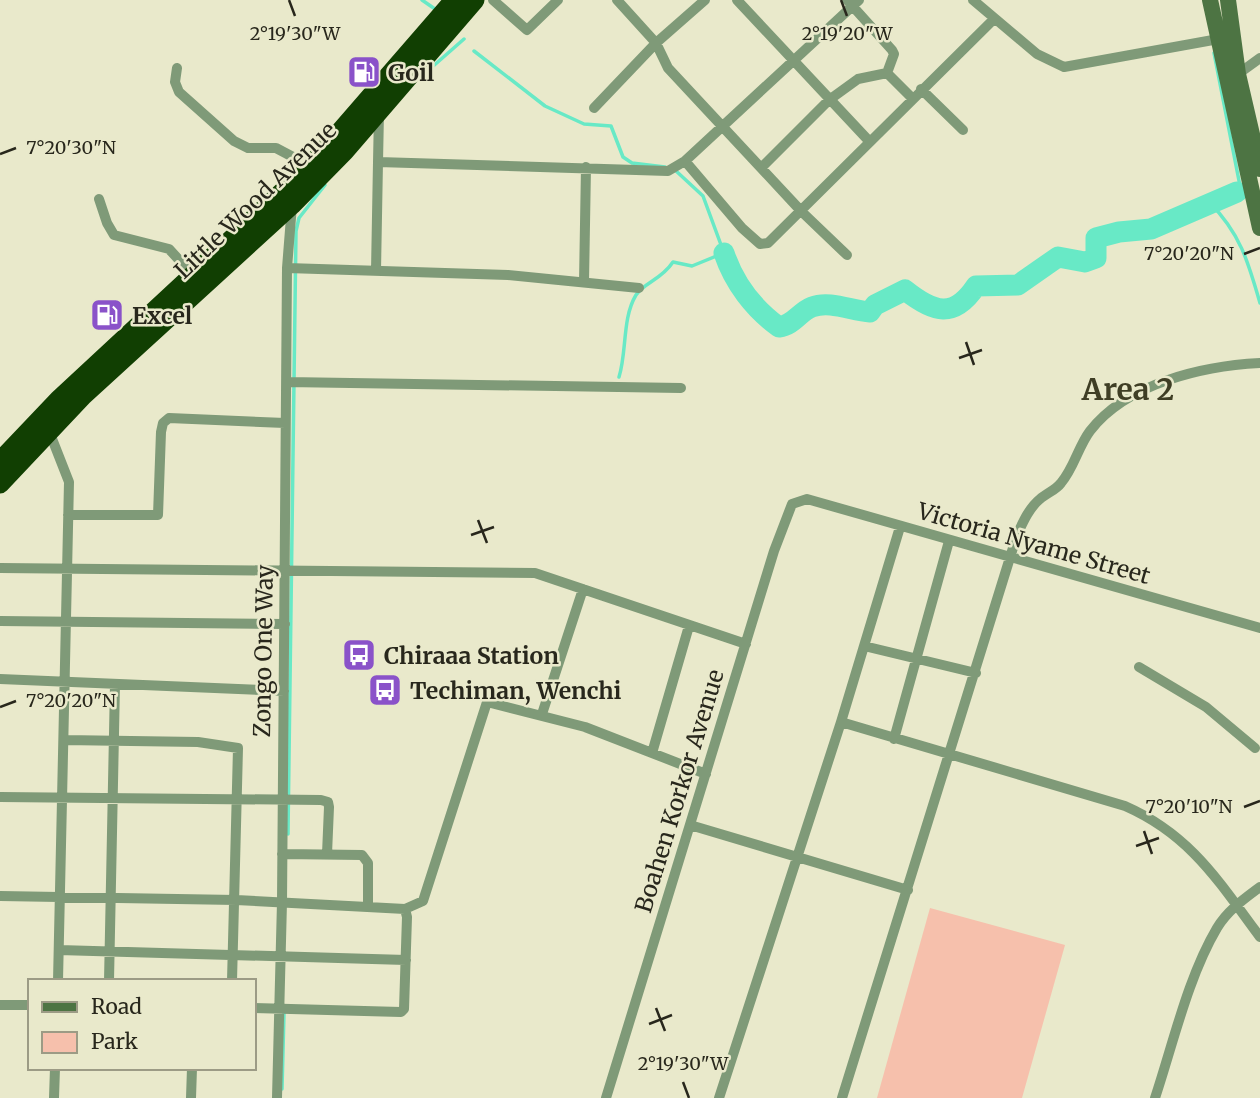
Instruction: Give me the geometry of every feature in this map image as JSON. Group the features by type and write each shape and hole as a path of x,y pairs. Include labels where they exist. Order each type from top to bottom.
{"highway":[{"name":"Little Wood Avenue","path":"0,461 58,400 310,166 454,0"},
{"name":"Little Wood Avenue","path":"0,484 49,431 154,329 292,205 345,151 475,0"}],"street":[{"path":"494,0 527,30 558,0"},
{"path":"617,0 656,43 668,68 802,212 847,256"},
{"path":"594,108 656,43 705,0"},
{"path":"737,0 793,63 869,141"},
{"path":"973,0 993,20 1037,54 1064,67 1235,36"},
{"path":"1210,0 1260,228"},
{"path":"1228,0 1235,36 1238,74 1260,169"},
{"path":"378,162 586,167 679,166 793,63 853,2 894,54 887,73"},
{"path":"679,166 760,244 774,239 921,89 993,20"},
{"path":"1238,74 1260,58"},
{"path":"177,68 175,82 179,92 234,141 248,148 276,148 310,166"},
{"path":"887,73 912,98"},
{"path":"761,168 829,100 858,79 887,73"},
{"path":"921,89 963,130"},
{"path":"376,271 379,110"},
{"path":"584,282 586,167"},
{"path":"99,198 114,235 169,249 192,274"},
{"name":"Zongo One Way","path":"277,1098 282,902 287,268 292,205"},
{"path":"287,268 473,273 639,288"},
{"path":"842,1098 951,757 1010,559 1026,517 1038,500 1061,483 1082,442 1110,412 1173,378 1202,370 1260,363"},
{"path":"287,382 681,388"},
{"path":"68,515 158,514 161,432 163,423 169,418 285,423"},
{"path":"49,431 69,482 58,979"},
{"name":"Victoria Nyame Street","path":"797,500 807,499 1010,559 1260,628"},
{"name":"Boahen Korkor Avenue","path":"606,1098 787,514 797,500"},
{"path":"719,1098 841,722 900,527"},
{"path":"894,739 949,541"},
{"path":"0,568 545,575 689,626 746,643"},
{"path":"542,714 583,589"},
{"path":"0,621 285,624"},
{"path":"652,753 689,626"},
{"path":"864,646 976,673"},
{"path":"1139,667 1206,707 1258,748"},
{"path":"0,679 284,691"},
{"path":"109,979 115,684"},
{"path":"0,897 236,900 405,909 423,901 487,702 542,714 706,774"},
{"path":"841,722 951,757 1125,806 1155,820 1186,843 1260,937"},
{"path":"64,740 198,742 238,748 232,979"},
{"path":"0,797 328,802 327,854"},
{"path":"690,825 908,890"},
{"path":"282,854 362,855 367,858 368,906"},
{"path":"1155,1098 1203,957 1218,927 1236,904 1260,887"},
{"path":"256,1008 397,1014 404,1009 405,909"},
{"path":"59,950 406,960"},
{"path":"0,1005 28,1006"},
{"path":"54,1098 55,1070"},
{"path":"191,1098 192,1070"}],"green space":[{"path":"930,908 1065,945 1022,1098 877,1098"}],"waterway":[{"path":"422,0 435,9"},
{"path":"423,75 464,39"},
{"path":"474,51 545,106 584,124 611,126 623,157 632,163 665,167"},
{"path":"1214,53 1241,191"},
{"path":"619,377 629,314 636,295 673,262 692,266 724,253 703,196 675,170"},
{"path":"288,834 296,231 299,218 325,185"},
{"path":"724,253 733,275 746,295 779,327 789,324 807,309 819,305 870,312 875,305 905,290 934,308 952,308 968,297 976,286 1018,285 1058,257 1085,262 1096,258 1096,238 1119,232 1151,229 1237,192"},
{"path":"1209,202 1242,248 1260,303"},
{"path":"282,1089 284,1013"}],"place":[{"name":"Goil","path":"364,72"},
{"name":"Excel","path":"107,315"},
{"name":"Chiraaa Station","path":"359,655"},
{"name":"Techiman, Wenchi","path":"385,690"}],"district":[{"name":"Area 2","path":"1128,389"}]}
